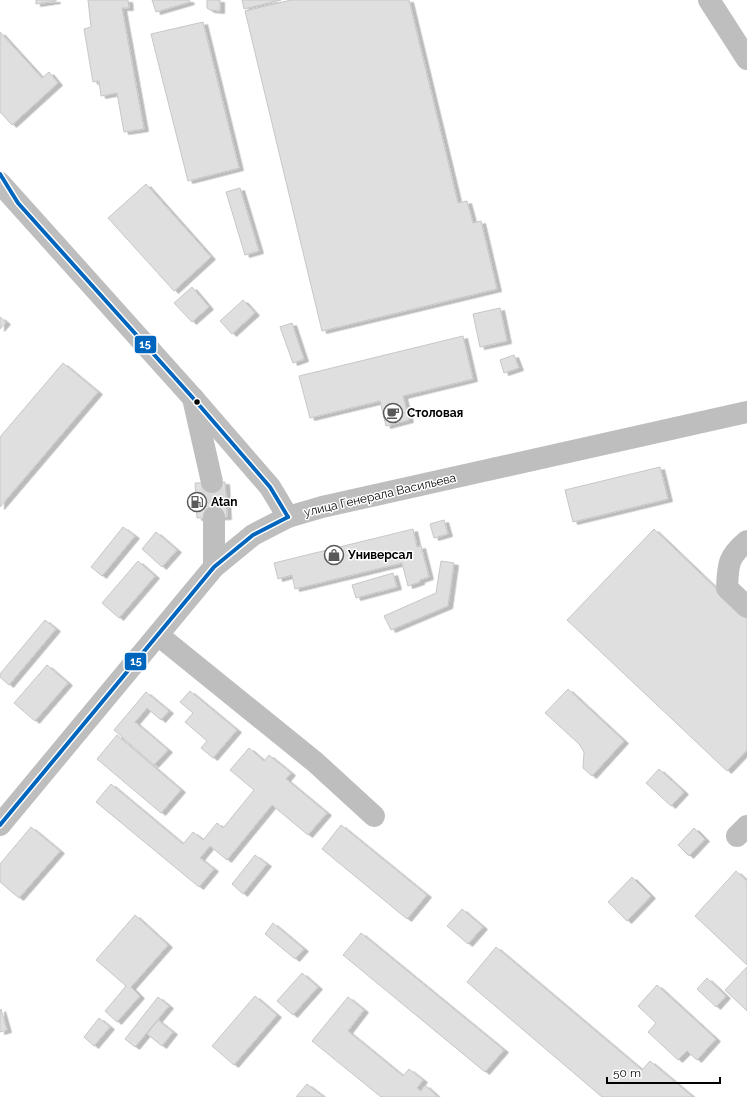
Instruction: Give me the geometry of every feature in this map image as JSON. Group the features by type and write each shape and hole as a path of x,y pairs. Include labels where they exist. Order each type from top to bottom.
{"main road":[{"path":"709,0 747,59"},
{"path":"0,174 18,203"},
{"path":"0,183 194,398 270,487 288,517"},
{"path":"194,398 212,482"},
{"name":"улица Генерала Васильева","path":"0,825 214,567 253,535 288,517 322,507 747,412"},
{"path":"214,517 214,567"},
{"path":"747,541 736,551 728,565 727,588 747,607"},
{"path":"158,635 316,762 374,816"}],"building":[{"path":"36,0 56,0 56,1 36,4"},
{"path":"88,0 128,0 129,8 122,8 144,129 124,132 117,93 101,96 99,81 93,82 84,29 91,27"},
{"path":"152,0 189,0 190,2 156,12"},
{"path":"207,0 220,0 220,11 210,10 207,8"},
{"path":"242,0 281,0 244,9"},
{"path":"291,0 409,0 458,203 467,201 473,223 481,221 497,289 322,331 245,11"},
{"path":"203,22 239,168 188,181 151,34"},
{"path":"0,32 42,78 49,72 58,83 12,125 0,112"},
{"path":"146,184 211,257 174,291 108,218"},
{"path":"240,188 259,251 245,255 226,192"},
{"path":"192,287 209,307 192,322 174,303"},
{"path":"243,300 255,313 232,334 220,321"},
{"path":"500,308 507,341 480,347 473,314"},
{"path":"0,317 6,322 0,329"},
{"path":"292,323 304,359 293,363 280,327"},
{"path":"463,336 473,379 403,396 409,420 386,426 380,401 310,418 299,376"},
{"path":"514,355 519,368 504,373 500,360"},
{"path":"63,363 98,392 0,507 0,437"},
{"path":"660,467 668,499 573,522 565,490"},
{"path":"225,482 227,517 197,518 195,483"},
{"path":"444,520 448,534 434,538 430,524"},
{"path":"123,527 135,536 102,576 91,567"},
{"path":"413,529 417,547 421,546 429,577 420,580 420,582 408,586 402,563 295,589 292,575 278,579 274,563"},
{"path":"654,529 747,618 747,750 727,771 567,620"},
{"path":"156,532 177,550 162,567 142,549"},
{"path":"138,561 155,576 119,618 102,603"},
{"path":"441,561 454,563 448,606 391,630 384,616 436,593"},
{"path":"393,573 397,587 356,598 352,585"},
{"path":"45,620 56,629 9,685 0,677 0,674"},
{"path":"47,665 68,683 35,721 14,703"},
{"path":"568,689 624,741 592,776 583,768 584,752 579,744 545,713"},
{"path":"190,691 237,730 213,758 201,748 207,741 185,722 193,713 180,702"},
{"path":"146,692 169,711 161,720 147,708 135,722 168,750 154,765 114,730"},
{"path":"117,735 181,790 161,813 97,759"},
{"path":"249,748 264,761 269,755 291,773 286,779 327,813 308,835 272,805 227,860 210,846 200,858 214,869 199,887 96,802 111,784 183,844 193,832 203,840 217,823 223,828 254,790 230,770"},
{"path":"659,769 684,792 671,806 646,783"},
{"path":"341,825 427,895 407,919 322,849"},
{"path":"31,827 60,851 19,898 0,882 0,864"},
{"path":"694,828 705,839 689,856 678,845"},
{"path":"255,855 267,864 243,894 232,884"},
{"path":"736,871 747,881 747,965 695,916"},
{"path":"632,877 651,896 627,921 608,902"},
{"path":"462,909 483,927 468,944 447,926"},
{"path":"135,915 168,945 131,987 140,996 117,1022 105,1011 126,986 96,960"},
{"path":"273,923 304,949 295,959 265,934"},
{"path":"361,933 504,1050 485,1072 343,955"},
{"path":"496,947 642,1070 650,1061 693,1097 602,1097 467,982"},
{"path":"747,967 747,1011 725,990"},
{"path":"302,973 318,987 293,1015 277,1001"},
{"path":"707,978 726,996 716,1007 697,989"},
{"path":"657,985 716,1039 697,1060 687,1051 678,1060 648,1032 656,1023 638,1006"},
{"path":"255,996 277,1015 234,1065 212,1046"},
{"path":"158,997 169,1006 135,1047 125,1039"},
{"path":"348,997 364,1010 348,1031 403,1076 409,1069 423,1080 417,1088 421,1091 425,1085 438,1097 381,1097 312,1041"},
{"path":"1,1009 7,1030 0,1032 0,1010"},
{"path":"99,1018 110,1027 94,1046 84,1037"},
{"path":"158,1020 173,1032 162,1046 147,1034"},
{"path":"307,1084 324,1097 296,1097"}],"tunnel":[{"path":"212,482 214,517"}],"transit line":[{"name":"15","path":"0,174 18,203 193,398 270,487 288,517"},
{"name":"15","path":"0,825 214,567 253,535 288,517"}],"place":[{"name":"Столовая","path":"393,413"},
{"name":"Atan","path":"197,502"},
{"name":"Универсал","path":"334,555"}]}
